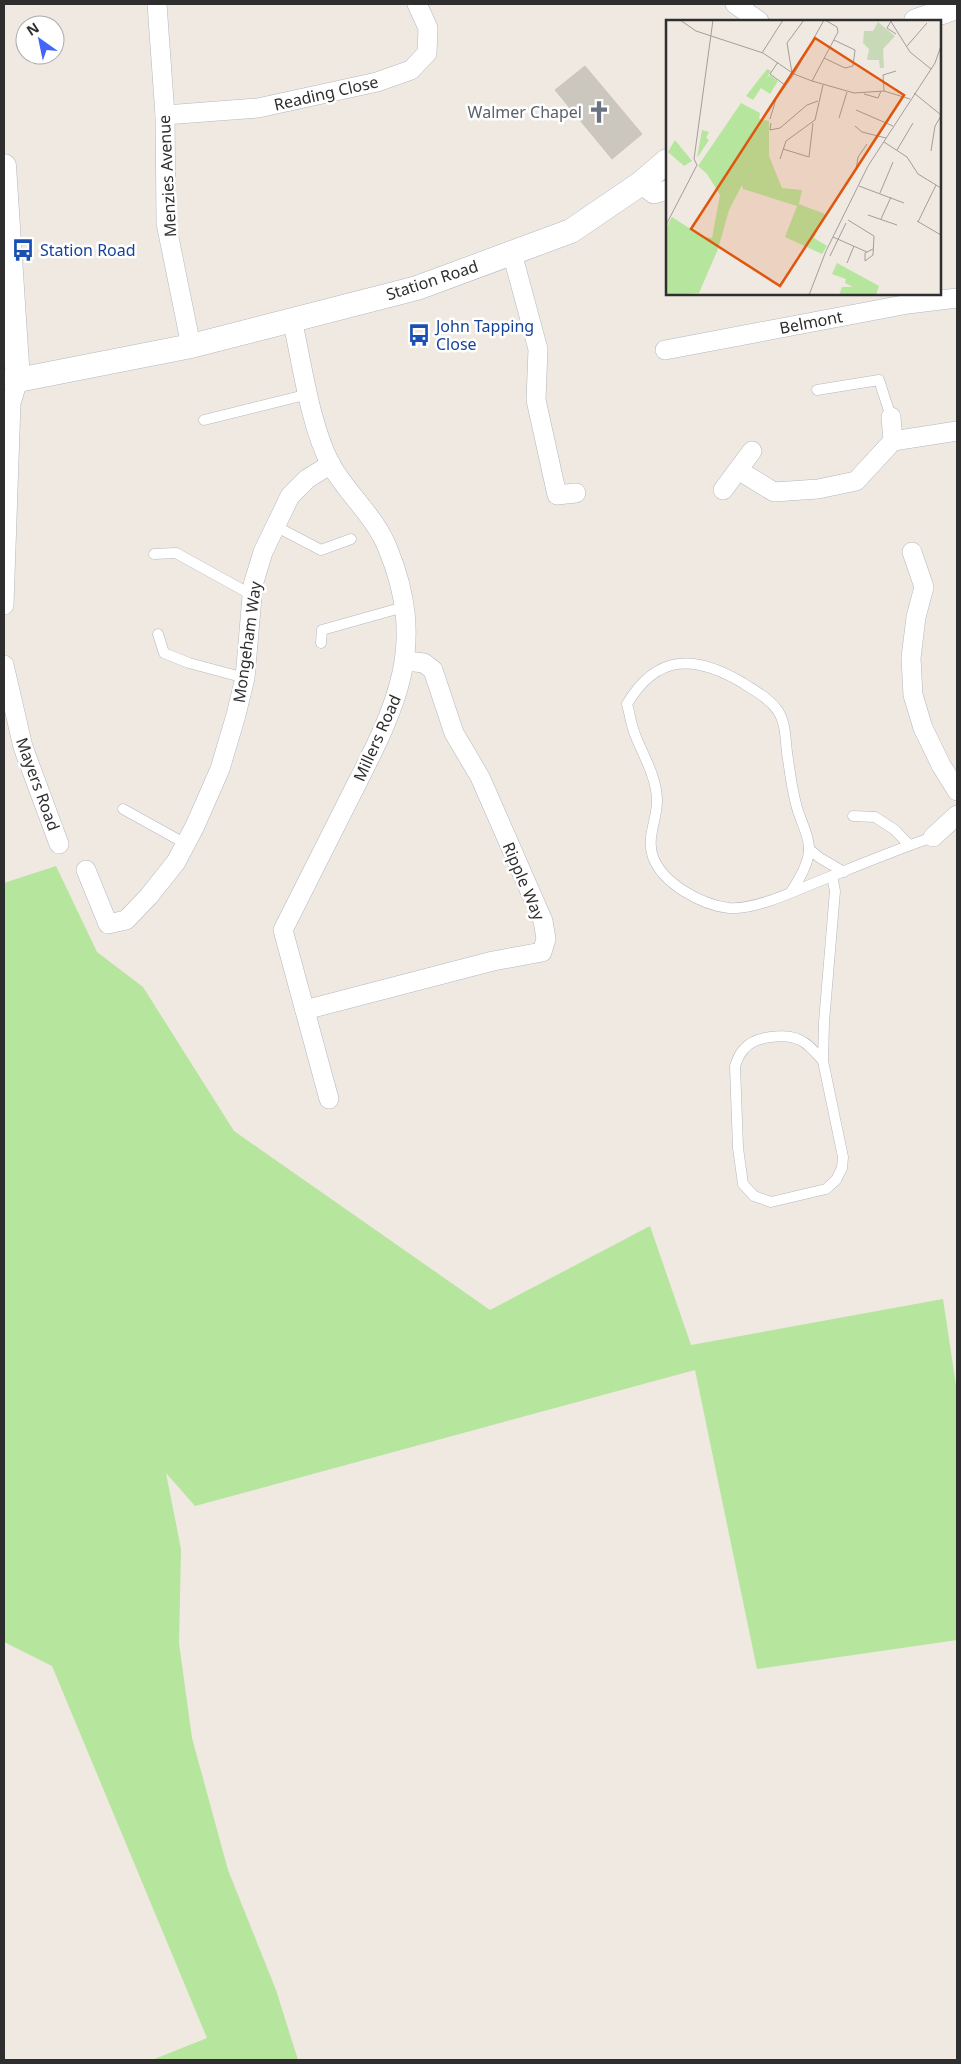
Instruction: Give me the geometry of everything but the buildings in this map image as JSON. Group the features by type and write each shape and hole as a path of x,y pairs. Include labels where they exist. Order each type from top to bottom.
{"street":[{"name":"Menzies Avenue","path":"157,4 164,115 166,223 191,346"},
{"name":"Reading Close","path":"164,115 258,108 377,82 411,70 427,53 428,28 417,4"},
{"path":"735,4 758,20"},
{"path":"919,20 957,7"},
{"name":"Station Road","path":"11,379 191,346 417,288 571,231 640,184 666,162"},
{"path":"4,166 11,379 5,507 4,605"},
{"path":"640,184 654,194 666,190"},
{"path":"512,253 538,349 536,400 557,495 576,493"},
{"name":"Belmont","path":"665,350 908,304 957,298"},
{"name":"Millers Road","path":"292,319 319,436 331,464 374,521 384,538 399,584 404,607 406,662 387,725 283,930 329,1099"},
{"path":"891,417 893,441"},
{"path":"738,470 774,492 818,489 856,481 893,441 957,431"},
{"path":"723,490 752,451"},
{"name":"Mongeham Way","path":"86,870 108,924 126,920 164,879 186,844 220,769 245,678 252,595 263,552 290,496 307,479 331,464"},
{"path":"912,552 924,587 916,617 911,658 913,695 923,728 941,765 957,791"},
{"name":"Ripple Way","path":"305,1010 493,961 542,952 546,939 543,921 480,777 454,733 433,670 424,663 406,662"},
{"name":"Mayers Road","path":"4,665 23,747 59,844"},
{"path":"933,837 957,815"}],"lane":[{"path":"817,390 879,380 891,417"},
{"path":"204,420 309,394"},
{"path":"275,526 322,550 351,539"},
{"path":"154,554 176,553 252,595"},
{"path":"321,643 322,630 404,607"},
{"path":"158,634 164,653 189,663 223,670 245,678"},
{"path":"791,892 805,866 809,849 796,806 785,731 778,712 765,697 727,674 702,664 679,663 658,670 638,685 627,704 635,735 652,776 657,802 650,833 653,857 669,882 693,897 729,908 768,902 908,845 933,837"},
{"path":"123,809 186,844"},
{"path":"853,816 876,817 894,830 908,845"},
{"path":"809,849 844,872"},
{"path":"823,1061 802,1040 782,1036 757,1041 745,1047 738,1056 735,1066 738,1148 743,1184 754,1196 771,1202 826,1189 836,1180 842,1168 843,1157 823,1061 824,1022 835,891 832,876"}],"green space":[{"path":"56,866 97,952 143,987 234,1131 490,1310 650,1226 691,1345 943,1299 957,1392 957,1640 757,1669 695,1370 195,1506 166,1473 181,1549 179,1643 192,1738 228,1870 276,1990 298,2060 152,2060 207,2038 52,1666 4,1642 4,883"}],"place":[{"name":"Walmer Chapel","path":"599,112"},
{"name":"Station Road","path":"23,250"},
{"name":"John Tapping Close","path":"419,335"}]}
